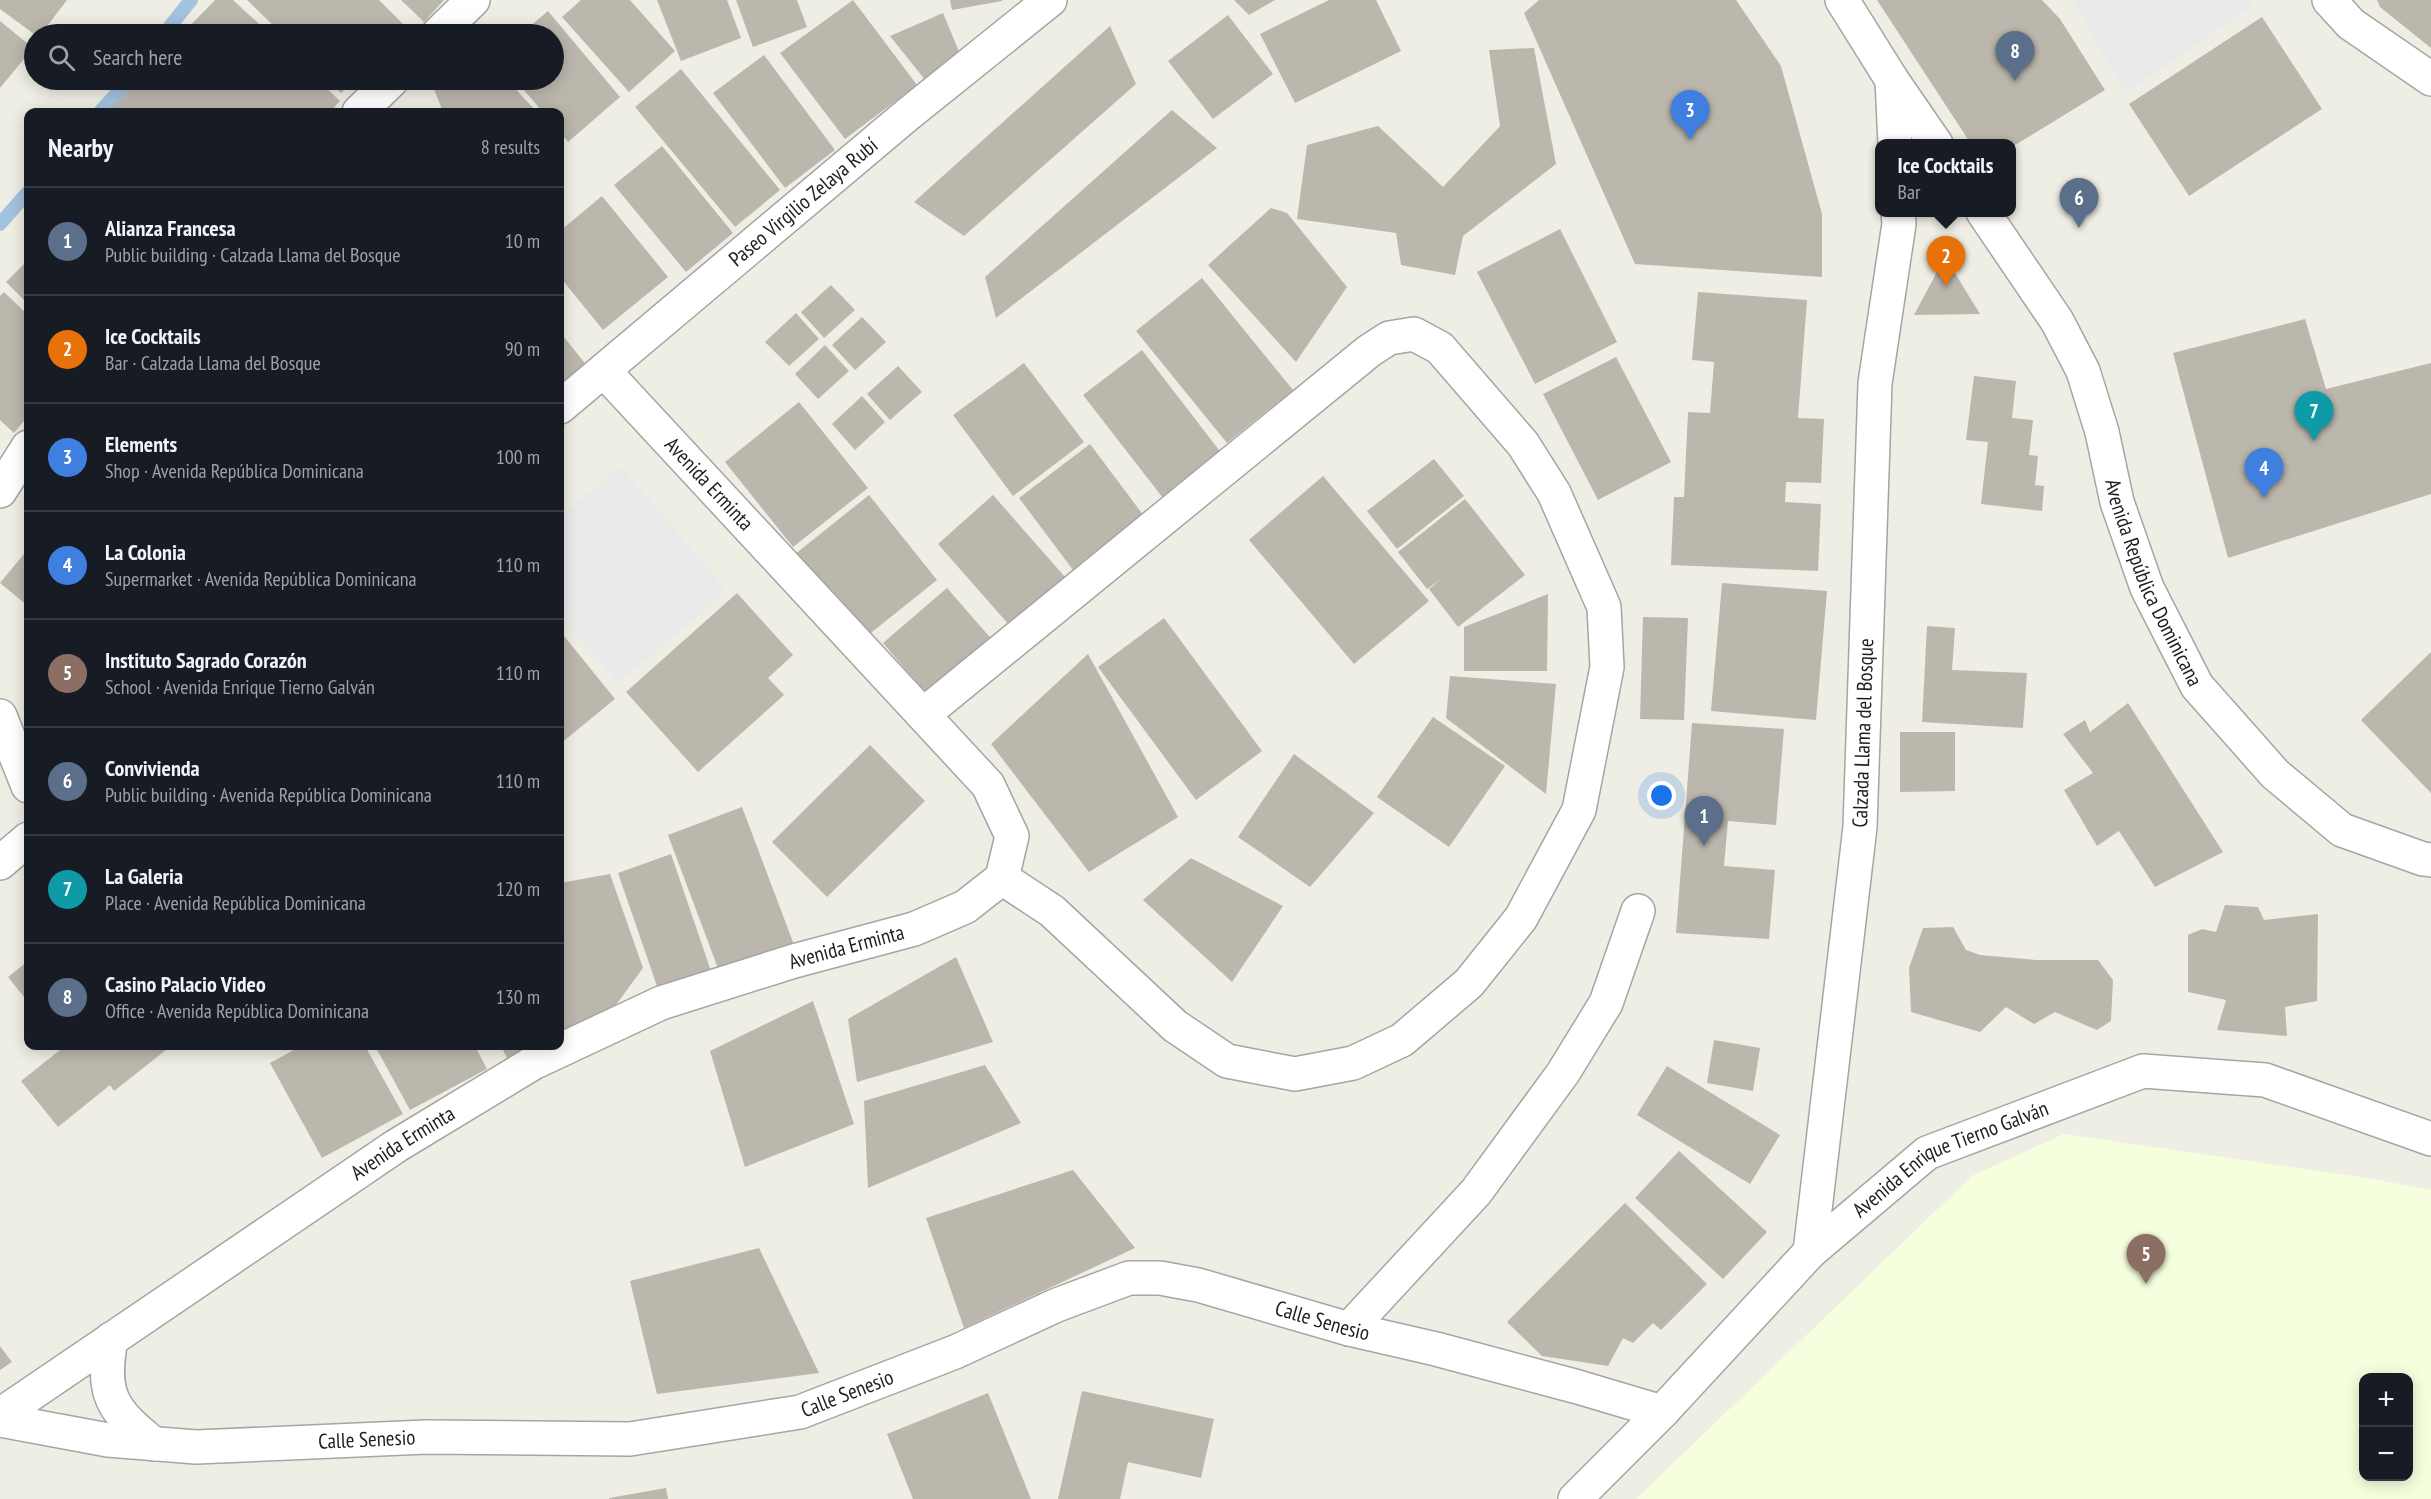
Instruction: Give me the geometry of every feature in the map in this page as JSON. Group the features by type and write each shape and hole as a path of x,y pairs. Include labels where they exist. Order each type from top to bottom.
{"street":[{"path":"448,24 473,0"},
{"name":"Paseo Virgilio Zelaya Rubí","path":"564,403 907,115 1050,0"},
{"path":"1842,0 1933,139"},
{"path":"2329,0 2351,24 2431,79"},
{"path":"1892,80 1895,139"},
{"path":"362,108 381,90"},
{"name":"Calzada Llama del Bosque","path":"1810,1252 1860,828 1875,383 1898,217"},
{"name":"Avenida República Dominicana","path":"1986,217 2057,321 2083,371 2102,432 2117,502 2147,588 2197,686 2275,774 2342,830 2431,860"},
{"path":"924,714 1360,359 1389,338 1414,334 1440,348 1523,444 1554,493 1604,607 1607,667 1579,810 1521,918 1469,983 1402,1040 1353,1063 1295,1074 1227,1061 1174,1026 1052,911 1002,878"},
{"name":"Avenida Erminta","path":"564,1049 662,1003 794,962 914,929 965,907 1002,878 1012,836 988,785 604,371"},
{"path":"0,491 24,453"},
{"path":"0,716 24,776"},
{"path":"0,863 24,842"},
{"path":"1349,1329 1476,1192 1563,1073 1606,1003 1638,911"},
{"name":"Avenida Erminta","path":"0,1415 396,1146 533,1063 561,1050"},
{"name":"Avenida Enrique Tierno Galván","path":"1575,1499 1662,1412 1810,1252 1927,1153 2143,1071 2265,1080 2431,1139"},
{"name":"Calle Senesio","path":"0,1420 108,1440 196,1447 426,1437 630,1439 800,1412 955,1352 1057,1305 1130,1278 1160,1278 1198,1285 1349,1329 1447,1352 1662,1412"},
{"path":"111,1339 106,1363 111,1398 134,1428 154,1444"}],"shaded area":[{"path":"2072,0 2248,0 2252,6 2126,93"},
{"path":"621,466 727,591 618,683 564,619 564,514"},
{"path":"2064,1134 2361,1177 2431,1190 2431,1499 1636,1499 1972,1176"}],"building":[{"path":"0,0 67,0 49,24 24,24 24,27 0,9"},
{"path":"215,0 233,0 259,24 192,24"},
{"path":"247,0 379,0 403,24 272,24"},
{"path":"401,0 444,0 424,22"},
{"path":"581,0 630,0 675,51 629,92 562,17"},
{"path":"657,0 727,0 741,38 681,61"},
{"path":"736,0 797,0 807,27 753,47"},
{"path":"853,0 917,85 845,139 780,53"},
{"path":"950,0 1002,0 1002,1 952,10"},
{"path":"1234,0 1275,0 1249,15"},
{"path":"1329,0 1376,0 1401,51 1295,103 1260,34"},
{"path":"1539,0 1736,0 1781,66 1822,214 1822,277 1635,264 1524,13"},
{"path":"1877,0 2042,0 2060,19 2105,90 2016,145 2016,139 1968,139"},
{"path":"2377,0 2431,0 2431,48 2380,7"},
{"path":"548,11 559,24 533,24"},
{"path":"943,13 960,54 926,81 890,36"},
{"path":"1228,15 1273,74 1213,119 1168,61"},
{"path":"2262,17 2322,109 2189,196 2129,104"},
{"path":"0,21 24,41 24,59 0,88"},
{"path":"1110,26 1136,84 964,236 914,202"},
{"path":"564,30 620,97 568,142 564,137 564,108 540,108 524,90 564,90"},
{"path":"1534,48 1556,164 1463,236 1455,275 1401,265 1396,233 1297,219 1307,145 1378,126 1443,187 1500,126 1489,50"},
{"path":"764,55 835,150 785,188 713,93"},
{"path":"681,69 780,190 735,227 635,107"},
{"path":"129,90 328,90 340,101 334,108 112,108"},
{"path":"434,90 516,90 533,108 441,108"},
{"path":"1172,110 1217,148 996,318 985,277"},
{"path":"662,146 733,233 686,272 614,185"},
{"path":"602,196 668,277 603,330 564,282 564,228"},
{"path":"1271,208 1287,213 1347,287 1296,362 1208,265"},
{"path":"1560,229 1617,342 1535,384 1477,272"},
{"path":"1945,257 1980,314 1914,315"},
{"path":"24,264 24,300 6,282"},
{"path":"1202,278 1293,390 1227,443 1136,331"},
{"path":"831,285 855,310 824,338 801,312"},
{"path":"4,292 24,311 24,421 14,433 0,420 0,296"},
{"path":"1698,292 1807,300 1798,418 1824,419 1821,483 1786,482 1785,502 1821,504 1818,571 1671,565 1674,497 1684,497 1688,412 1710,413 1714,362 1692,360"},
{"path":"796,313 819,339 789,366 765,342"},
{"path":"862,317 886,342 855,370 832,345"},
{"path":"2305,319 2326,389 2431,363 2431,494 2228,558 2173,353"},
{"path":"564,337 587,366 564,385"},
{"path":"825,345 849,371 818,399 795,374"},
{"path":"1142,350 1222,454 1163,498 1083,395"},
{"path":"1616,357 1671,462 1598,500 1543,394"},
{"path":"1024,363 1084,442 1013,496 953,415"},
{"path":"898,366 922,392 890,420 867,394"},
{"path":"1974,376 2016,381 2012,418 2033,420 2029,455 2038,456 2035,485 2044,486 2042,511 1981,504 1988,442 1966,440"},
{"path":"862,396 885,422 855,450 832,424"},
{"path":"799,402 868,488 793,547 725,462"},
{"path":"1090,444 1150,524 1079,578 1019,498"},
{"path":"1434,459 1464,496 1397,549 1367,511"},
{"path":"1323,476 1429,601 1354,664 1249,540"},
{"path":"869,495 937,580 862,640 794,555"},
{"path":"993,495 1065,577 1010,626 938,544"},
{"path":"1465,499 1525,575 1458,627 1429,589 1441,579 1427,589 1398,552"},
{"path":"24,554 24,603 0,583"},
{"path":"1722,583 1827,591 1816,720 1711,711"},
{"path":"947,588 994,642 929,697 883,643"},
{"path":"737,593 793,655 768,678 784,695 698,772 626,692"},
{"path":"1548,594 1547,671 1464,671 1464,627"},
{"path":"1643,617 1688,618 1684,720 1640,719"},
{"path":"1164,618 1262,751 1196,800 1098,667"},
{"path":"1927,626 1955,628 1952,670 2027,673 2023,728 1922,722"},
{"path":"564,636 615,699 564,741"},
{"path":"2431,652 2431,793 2361,720"},
{"path":"1088,654 1178,817 1089,872 991,744"},
{"path":"1450,676 1556,684 1546,794 1446,718"},
{"path":"2128,703 2223,852 2155,887 2119,831 2097,846 2064,790 2093,773 2063,734 2085,720 2090,732"},
{"path":"1433,717 1505,766 1449,847 1377,797"},
{"path":"1692,723 1784,729 1776,825 1728,821 1724,866 1775,870 1769,939 1676,933"},
{"path":"1900,732 1955,732 1955,791 1900,792"},
{"path":"870,745 925,801 827,897 772,842"},
{"path":"1294,754 1374,813 1310,887 1238,837"},
{"path":"742,807 796,950 722,979 668,835"},
{"path":"671,854 712,974 659,992 618,873"},
{"path":"1191,858 1283,906 1232,982 1143,900"},
{"path":"610,874 643,968 607,1017 564,1037 564,882"},
{"path":"2225,905 2258,907 2264,920 2318,914 2317,1001 2285,1007 2287,1036 2217,1030 2226,1000 2188,992 2188,935 2202,929 2216,932"},
{"path":"1953,927 1966,950 1980,955 2036,960 2098,960 2113,980 2111,1021 2097,1030 2055,1012 2034,1024 2006,1007 1980,1032 1911,1012 1909,968 1923,928"},
{"path":"956,957 993,1042 857,1082 848,1019"},
{"path":"24,964 24,997 8,977"},
{"path":"813,1001 854,1124 745,1167 710,1051"},
{"path":"1714,1040 1760,1048 1753,1091 1707,1083"},
{"path":"60,1050 166,1050 114,1091 110,1085 58,1127 21,1081"},
{"path":"294,1050 367,1050 403,1114 322,1158 270,1063"},
{"path":"377,1050 477,1050 487,1069 410,1110"},
{"path":"503,1050 535,1050 509,1062"},
{"path":"985,1065 1021,1123 868,1188 864,1101"},
{"path":"1667,1066 1780,1135 1750,1184 1637,1115"},
{"path":"1679,1151 1767,1232 1723,1279 1635,1198"},
{"path":"1073,1170 1135,1248 964,1328 926,1218"},
{"path":"1625,1203 1707,1284 1661,1330 1653,1323 1633,1343 1623,1338 1608,1366 1542,1356 1507,1322"},
{"path":"759,1248 819,1373 657,1394 630,1281"},
{"path":"0,1346 12,1362 0,1370"},
{"path":"1082,1391 1214,1419 1201,1478 1128,1462 1120,1499 1058,1499"},
{"path":"988,1393 1031,1499 913,1499 887,1434"},
{"path":"666,1488 668,1499 609,1499 609,1498"}],"waterway":[{"path":"172,24 191,0"},
{"path":"104,108 120,90"},
{"path":"0,224 24,197"}],"place":[{"name":"Casino Palacio Video","path":"2015,81"},
{"name":"Elements","path":"1690,140"},
{"name":"Convivienda","path":"2079,228"},
{"name":"Ice Cocktails","path":"1946,286"},
{"name":"La Galeria","path":"2314,441"},
{"name":"La Colonia","path":"2264,498"},
{"name":"Alianza Francesa","path":"1704,846"},
{"name":"Instituto Sagrado Corazón","path":"2146,1284"}]}
